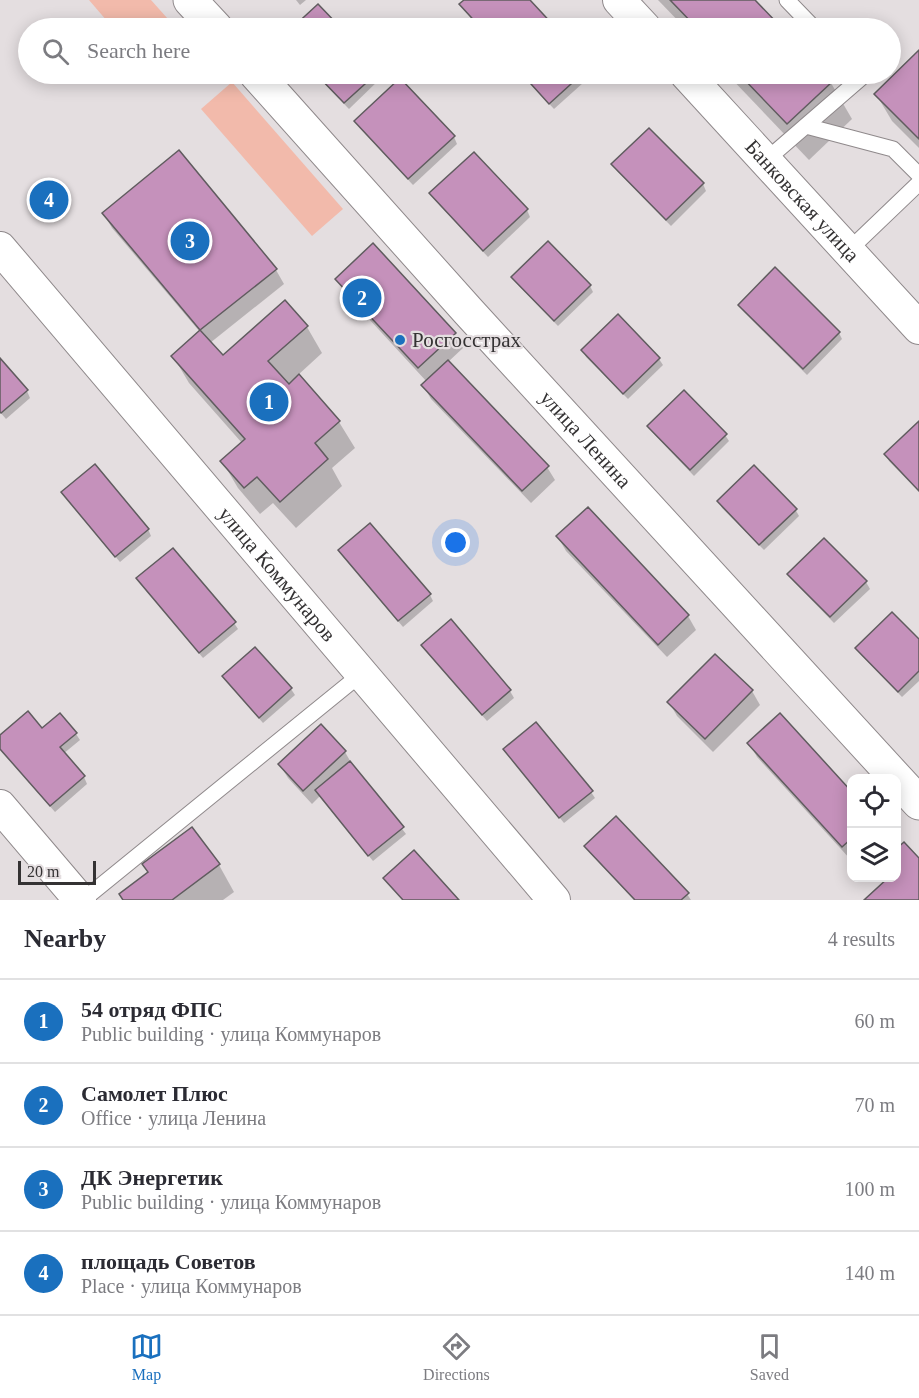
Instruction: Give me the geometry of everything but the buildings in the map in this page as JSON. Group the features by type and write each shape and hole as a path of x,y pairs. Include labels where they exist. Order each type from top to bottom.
{"street":[{"path":"190,0 207,18"},
{"path":"619,0 636,18"},
{"name":"улица Ленина","path":"265,84 468,311 919,803"},
{"name":"Банковская улица","path":"695,84 919,328"},
{"name":"улица Коммунаров","path":"0,248 554,900"},
{"path":"0,806 82,900"}],"lane":[{"path":"787,0 804,18"},
{"path":"765,161 854,84"},
{"path":"806,126 893,149 919,175"},
{"path":"848,251 919,183"},
{"path":"82,900 361,674"}],"shaded area":[{"path":"89,0 151,0 167,18 104,18"},
{"path":"230,84 234,84 343,209 312,236 201,109"}],"place":[{"name":"площадь Советов","path":"49,200"},
{"name":"ДК Энергетик","path":"190,241"},
{"name":"Самолет Плюс","path":"362,298"},
{"name":"Росгосстрах","path":"400,340"},
{"name":"54 отряд ФПС","path":"269,402"}]}
